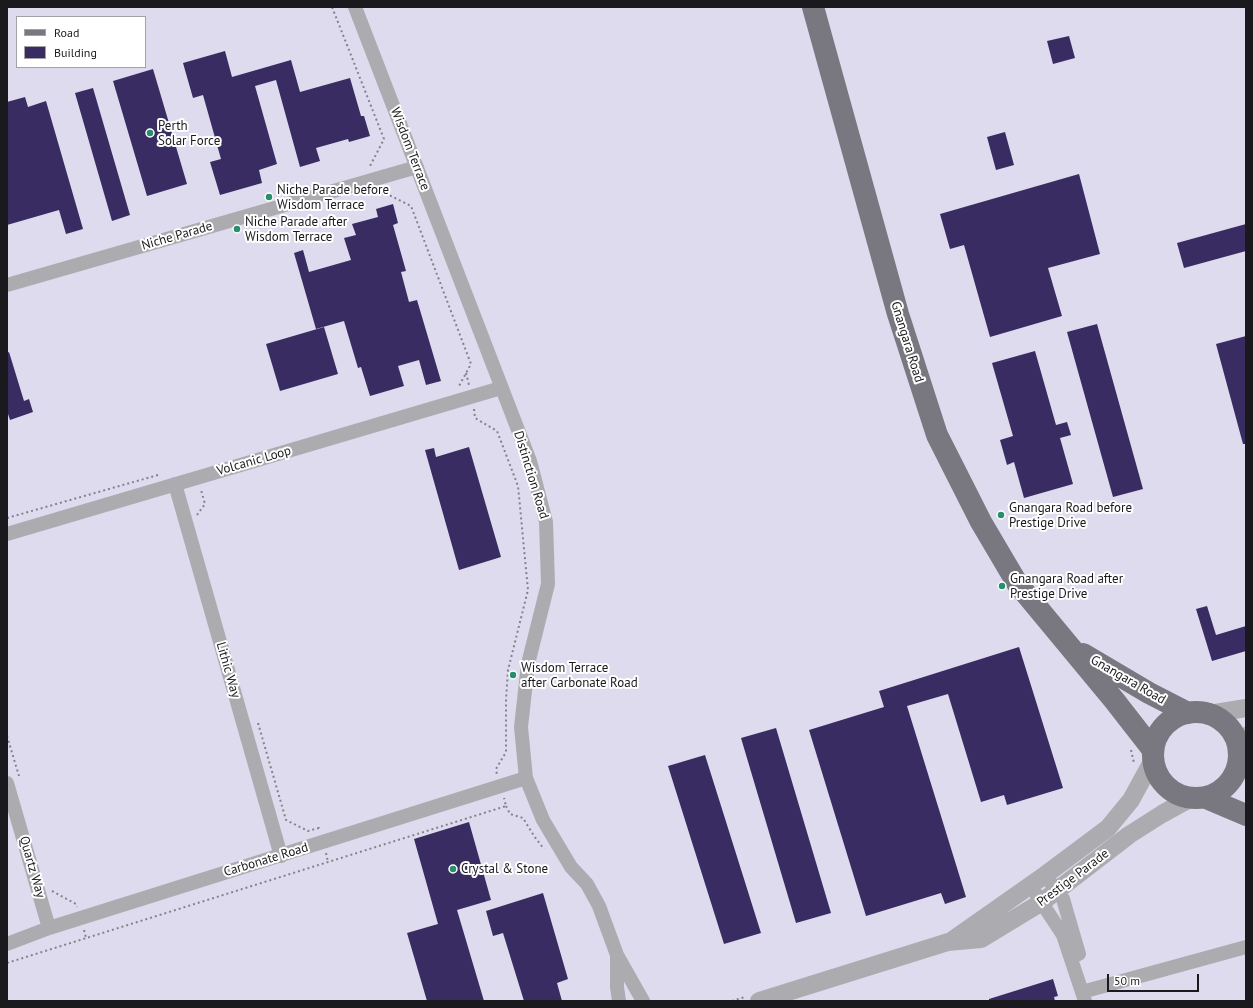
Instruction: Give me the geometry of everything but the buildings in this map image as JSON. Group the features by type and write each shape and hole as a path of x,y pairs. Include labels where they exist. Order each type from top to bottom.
{"main road":[{"name":"Gnangara Road","path":"814,7 898,314 937,435 981,522 1016,583 1070,646 1153,754"},
{"name":"Gnangara Road","path":"1070,646 1148,693 1198,714 1221,721 1230,730 1242,760 1230,781 1220,791 1198,798"},
{"name":"Gnangara Road","path":"1198,714 1171,720 1159,733 1153,754 1155,769 1164,785 1176,794 1198,798 1246,815"}],"street":[{"name":"Wisdom Terrace","path":"355,7 464,290"},
{"name":"Niche Parade","path":"7,285 417,168"},
{"name":"Distinction Road","path":"464,290 530,461 546,522 548,584 528,664 522,727 526,778 543,820 571,867 587,884 599,906 617,955 643,1001"},
{"name":"Volcanic Loop","path":"7,534 501,388"},
{"name":"Lithic Way","path":"175,484 281,856"},
{"path":"1198,714 1246,708"},
{"name":"Prestige Parade","path":"948,942 1045,875 1108,828 1131,800 1153,754"},
{"name":"Carbonate Road","path":"7,944 80,918 526,778"},
{"name":"Quartz Way","path":"13,782 49,928"},
{"name":"Prestige Parade","path":"759,1001 948,942 981,939 1057,892 1138,830 1198,798"},
{"path":"1084,845 1098,848 1112,840 1138,830"},
{"path":"1045,875 1062,899 1081,959 1084,996"},
{"path":"1030,885 1063,935 1084,996"},
{"path":"1084,996 1246,947"},
{"name":"Distinction Road","path":"617,955 617,986 619,1001"}],"path":[{"path":"332,7 384,139 370,166 379,194 385,193 411,206 471,364 458,388"},
{"path":"466,373 475,418 496,432 518,486 528,590 508,670 506,700 506,752 496,769 506,806 510,814 523,818 544,850"},
{"path":"7,518 164,473"},
{"path":"198,478 205,504 197,514 199,522"},
{"path":"257,721 286,820 308,831 319,828 328,862"},
{"path":"7,736 13,782"},
{"path":"7,963 506,806"},
{"path":"50,885 52,892 76,904 86,938"}],"shaded area":[{"path":"7,7 1246,7 1246,1001 7,1001"}],"place":[{"name":"Perth Solar Force","path":"150,133"},
{"name":"Niche Parade before Wisdom Terrace","path":"269,197"},
{"name":"Niche Parade after Wisdom Terrace","path":"237,229"},
{"name":"Gnangara Road before Prestige Drive","path":"1001,515"},
{"name":"Gnangara Road after Prestige Drive","path":"1002,586"},
{"name":"Wisdom Terrace after Carbonate Road","path":"513,675"},
{"name":"Crystal & Stone","path":"453,869"}]}
